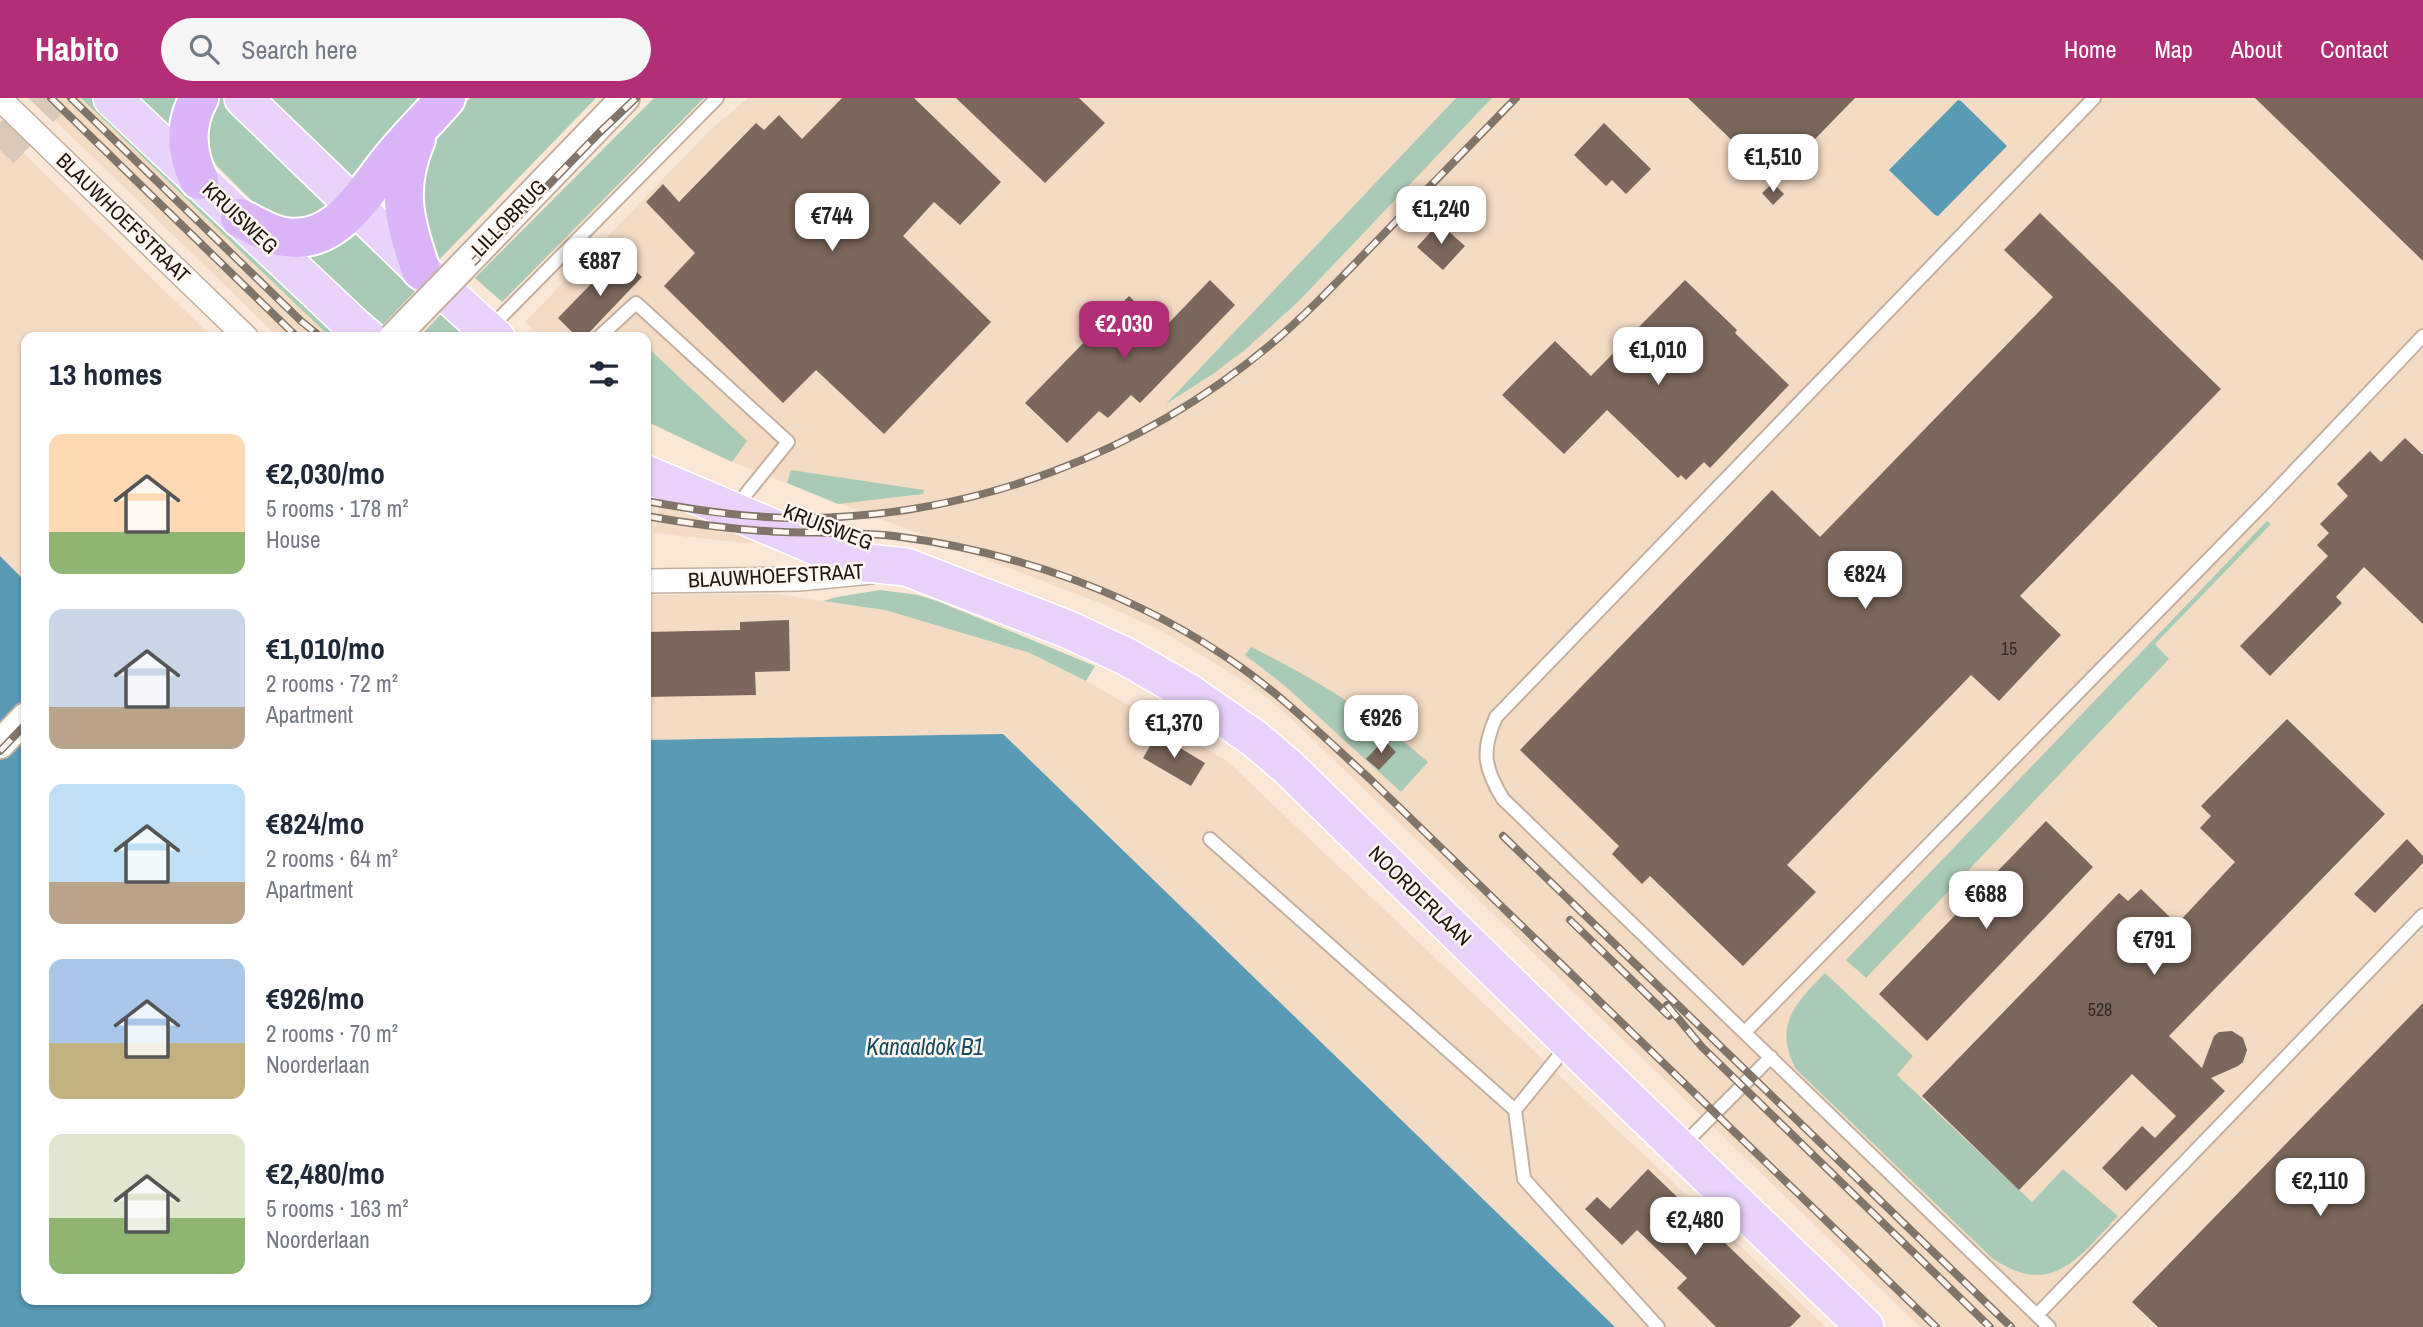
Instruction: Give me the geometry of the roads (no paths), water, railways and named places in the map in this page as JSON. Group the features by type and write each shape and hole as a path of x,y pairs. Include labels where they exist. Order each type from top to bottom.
{"highway":[{"path":"199,98 192,111 188,145 191,162 199,180"},
{"path":"240,218 285,237 309,237 331,229 355,205 446,98"},
{"path":"421,127 410,152 403,187 403,214 421,270"}],"main road":[{"name":"KRUISWEG","path":"112,98 361,332"},
{"path":"243,98 421,270 490,332"},
{"name":"KRUISWEG","path":"651,452 684,469 881,547 906,567"},
{"name":"KRUISWEG","path":"651,476 845,558 857,562 906,567"},
{"name":"NOORDERLAAN","path":"906,567 1067,629 1127,657 1186,691 1255,739 1289,767 1865,1327"}],"street":[{"name":"LILLOBRUG","path":"399,332 625,98"},
{"name":"BLAUWHOEFSTRAAT","path":"0,99 241,332"},
{"name":"BLAUWHOEFSTRAAT","path":"651,581 799,579 906,567"},
{"path":"0,744 21,722"}],"lane":[{"path":"494,332 717,98"},
{"path":"2049,1327 1503,799 1490,778 1485,756 1488,737 1496,717 2094,98"},
{"path":"605,332 636,303 788,442 746,494"},
{"path":"1745,1032 2265,502 2423,336"},
{"path":"1210,839 1515,1110 1524,1179 1658,1327"},
{"path":"2037,1315 2423,915"},
{"path":"1515,1110 1570,1043"},
{"path":"1679,1149 1771,1057"}],"water":[{"path":"1958,100 2007,146 1938,216 1889,170"},
{"name":"Kanaaldok B1","path":"0,556 21,577 21,1305 651,1305 651,740 1003,734 1615,1327 0,1327"}],"tunnel":[{"path":"0,150 50,98"}],"railway":[{"path":"51,98 292,332"},
{"path":"71,98 315,332"},
{"path":"406,332 636,98"},
{"path":"651,502 747,516 808,518 871,514 933,505 994,491 1054,471 1111,447 1167,417 1220,383 1283,334 1516,98"},
{"path":"651,517 748,530 894,536 986,553 1032,566 1120,598 1203,642 1276,694 1370,779 1936,1327"},
{"path":"0,751 21,729"},
{"path":"1503,836 2011,1327"},
{"path":"1570,920 1669,1016"},
{"path":"1667,1005 1702,1047 1990,1327"}]}
